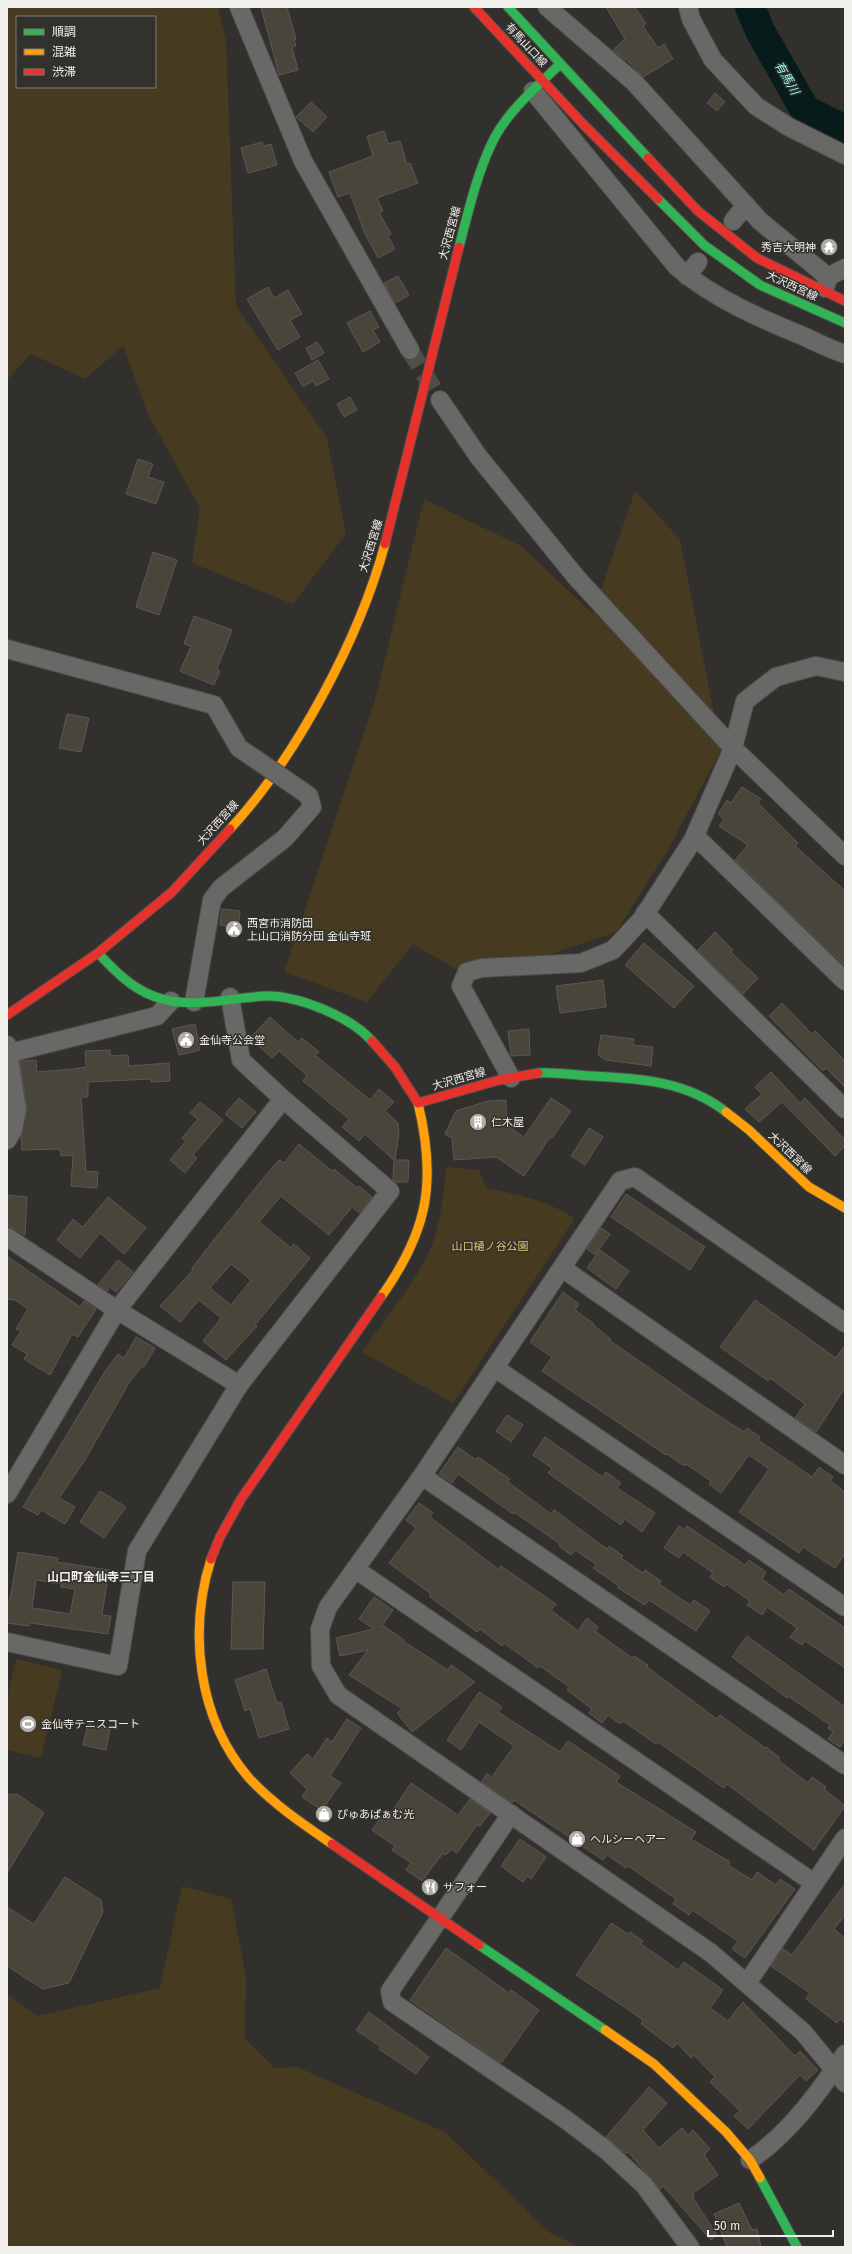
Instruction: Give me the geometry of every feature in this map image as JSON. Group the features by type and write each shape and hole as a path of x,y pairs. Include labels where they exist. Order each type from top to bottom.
{"main road":[{"name":"有馬山口線","path":"474,7 538,86"},
{"name":"有馬山口線","path":"508,7 560,64"},
{"name":"大沢西宮線","path":"7,1015 98,953 172,892 244,814 298,739 349,642 381,559 403,476 438,326 474,191 491,144 514,111 560,64 698,212 757,258 826,284 845,301"},
{"name":"大沢西宮線","path":"538,86 704,245 760,285 845,324"},
{"path":"98,953 121,978 152,996 171,1001 194,1002 230,997 267,996 295,1001 333,1012 365,1033 395,1067 418,1103 424,1126 427,1155 427,1192 418,1231 395,1277 241,1499 221,1532 209,1562 198,1615 200,1663 208,1702 222,1736 237,1762 264,1793 295,1819 654,2064 726,2132 750,2160 797,2247"},
{"name":"大沢西宮線","path":"418,1103 512,1078 539,1074 640,1078 682,1087 716,1103 749,1130 809,1187 845,1208"}],"street":[{"path":"239,7 303,161 410,350"},
{"path":"547,7 634,82 760,222 826,284"},
{"path":"688,7 691,19 714,60 756,106 789,127 845,155"},
{"path":"538,86 677,267 692,269 728,301 762,319 845,354"},
{"path":"733,221 746,205"},
{"path":"820,313 826,284 845,268"},
{"path":"440,400 478,456 576,577 732,748 845,856"},
{"path":"7,649 214,705 240,748 306,793 312,807 285,838 221,888 212,900 194,1002"},
{"path":"512,1078 461,986 467,972 482,968 581,963 613,950 645,913 695,836 732,748 745,701 776,677 816,666 845,672"},
{"path":"695,836 845,981"},
{"path":"645,913 845,1109"},
{"path":"7,1642 118,1666 137,1551 239,1385 390,1190 283,1099 241,1060 230,997"},
{"path":"7,1140 13,1130 17,1110 8,1049 157,1016 171,1001"},
{"path":"7,1494 117,1310 283,1099"},
{"path":"840,2076 803,2032 711,1953 338,1696 321,1666 320,1628 328,1607 422,1476 620,1181 635,1177 845,1323"},
{"path":"7,1237 117,1310 239,1385"},
{"path":"562,1268 845,1465"},
{"path":"495,1368 845,1607"},
{"path":"422,1476 845,1765"},
{"path":"355,1569 814,1883"},
{"path":"511,1814 439,1916 390,1991 392,2002 565,2119 606,2150 644,2185 690,2247"},
{"path":"747,1983 845,1838"},
{"path":"750,2160 789,2127 840,2076 845,2054"}],"green space":[{"path":"7,7 218,7 226,40 236,306 327,438 346,534 293,604 192,563 200,508 148,414 123,346 85,379 31,354 7,380"},
{"path":"635,491 680,539 721,750 668,850 616,932 542,957 456,969 413,944 367,1002 284,972 374,703 424,499 521,546 593,614"},
{"name":"山口樋ノ谷公園","path":"446,1167 479,1170 486,1188 532,1199 554,1207 575,1218 453,1403 362,1352 402,1297 429,1253 441,1212"},
{"name":"金仙寺テニスコート","path":"16,1659 62,1670 41,1758 7,1750 7,1698"},
{"path":"182,1886 231,1899 246,1976 245,2039 275,2068 297,2067 445,2132 550,2233 580,2247 7,2247 7,1994 37,2016 160,1988"}],"building":[{"path":"261,7 287,7 296,39 294,39 296,46 292,47 298,70 279,75"},
{"path":"606,7 635,7 646,24 643,26 658,48 664,44 673,59 643,77 626,59 625,60 613,50 625,39"},
{"path":"715,93 725,102 717,111 707,103"},
{"path":"311,102 327,117 313,132 296,117"},
{"path":"384,131 388,144 400,141 407,164 410,163 418,183 377,198 383,211 379,212 391,234 388,236 395,249 378,258 365,234 350,193 338,197 329,172 373,156 367,136"},
{"path":"262,142 264,146 271,144 277,165 248,173 241,148"},
{"path":"398,276 409,295 395,303 384,283"},
{"path":"268,287 274,298 288,290 302,314 290,320 300,337 278,350 247,299"},
{"path":"370,311 379,327 373,330 380,342 363,352 347,323"},
{"path":"317,342 324,353 312,360 306,348"},
{"path":"318,360 329,379 316,386 313,381 303,387 295,373"},
{"path":"350,397 357,410 344,417 337,404"},
{"path":"138,459 153,464 148,477 164,482 156,504 126,494"},
{"path":"153,552 177,560 159,615 136,607"},
{"path":"194,616 232,630 217,669 220,671 214,685 180,671 191,646 184,644"},
{"path":"67,714 89,718 81,752 59,748"},
{"path":"742,787 761,799 758,803 798,843 795,846 845,891 845,966 735,860 748,845 719,826 724,819 718,814 727,800 731,803"},
{"path":"222,909 240,911 238,928 220,925"},
{"path":"715,932 733,950 731,952 758,978 743,994 698,950"},
{"path":"644,943 694,986 674,1008 625,965"},
{"path":"603,980 606,1007 560,1013 556,986"},
{"path":"782,1003 812,1034 815,1031 845,1061 845,1087 826,1068 823,1071 769,1016"},
{"path":"270,1017 298,1042 302,1038 319,1052 315,1055 370,1100 379,1089 394,1102 385,1111 398,1123 399,1134 395,1160 409,1160 408,1182 396,1182 393,1180 394,1160 365,1134 359,1141 342,1127 349,1119 303,1081 307,1075 279,1051 272,1058 250,1038"},
{"name":"金仙寺公会堂","path":"195,1024 200,1050 179,1055 172,1029"},
{"path":"529,1029 530,1055 511,1056 508,1031"},
{"path":"601,1035 634,1039 633,1045 653,1047 651,1066 606,1060 598,1055"},
{"path":"110,1050 110,1056 128,1055 129,1066 169,1063 170,1081 151,1082 151,1079 88,1082 88,1097 81,1097 86,1171 98,1172 97,1188 71,1186 73,1155 61,1156 60,1149 22,1150 21,1138 27,1109 20,1061 36,1060 37,1072 73,1069 86,1067 85,1051"},
{"path":"771,1072 800,1103 805,1098 845,1140 845,1146 835,1156 782,1102 759,1122 745,1109 762,1094 755,1087"},
{"path":"239,1098 256,1112 242,1128 225,1114"},
{"path":"551,1098 571,1111 552,1138 550,1137 524,1176 496,1157 454,1160 452,1138 445,1134 456,1111 488,1101 506,1100 507,1125 524,1137"},
{"path":"200,1102 223,1120 193,1155 197,1158 185,1173 170,1160 186,1141 182,1138 198,1119 190,1113"},
{"path":"589,1128 603,1137 585,1165 571,1156"},
{"path":"299,1144 332,1171 334,1169 357,1188 359,1186 372,1197 360,1213 352,1207 329,1235 281,1196 259,1222 291,1248 294,1244 310,1258 255,1325 257,1326 226,1360 203,1341 221,1318 199,1300 180,1322 160,1306 193,1270 192,1268 205,1251 279,1160 284,1163","holes":["231,1264 251,1280 231,1305 210,1288"]},
{"path":"626,1194 705,1247 690,1270 611,1217"},
{"path":"8,1195 27,1197 25,1235 7,1225"},
{"path":"108,1197 146,1228 124,1254 100,1233 80,1258 57,1240 73,1219 83,1227"},
{"path":"601,1228 610,1234 595,1255 587,1249"},
{"path":"600,1250 629,1271 616,1289 587,1268"},
{"path":"7,1256 80,1307 84,1301 96,1309 78,1337 72,1334 50,1375 24,1359 27,1354 12,1345 21,1331 16,1329 28,1309 15,1300 7,1299"},
{"path":"118,1260 133,1272 116,1292 110,1287 107,1291 98,1285"},
{"path":"563,1292 579,1304 575,1310 611,1339 609,1340 708,1409 744,1432 747,1428 760,1437 758,1440 812,1477 819,1467 833,1477 830,1481 845,1492 845,1554 835,1568 803,1547 799,1553 739,1512 769,1469 749,1455 721,1493 709,1484 711,1481 686,1464 684,1466 667,1454 666,1455 542,1371 552,1357 530,1342"},
{"path":"755,1300 836,1358 845,1345 845,1388 816,1432 795,1418 805,1404 770,1378 768,1381 720,1347"},
{"path":"136,1337 155,1348 144,1367 142,1366 129,1383 85,1460 59,1498 75,1507 65,1524 41,1510 38,1515 23,1507 104,1373 118,1354 124,1358"},
{"path":"507,1415 523,1425 511,1442 496,1431"},
{"path":"545,1437 602,1477 606,1472 621,1483 617,1488 655,1513 642,1532 625,1519 621,1525 548,1473 552,1468 533,1455"},
{"path":"458,1447 476,1460 478,1457 510,1479 508,1482 551,1514 554,1510 607,1549 609,1546 623,1556 621,1558 643,1573 645,1570 661,1581 659,1584 690,1605 694,1600 710,1611 696,1631 649,1600 645,1605 618,1588 619,1586 593,1568 596,1564 575,1550 571,1555 559,1546 560,1544 514,1512 513,1514 458,1474 452,1483 439,1474"},
{"path":"100,1491 126,1507 104,1538 80,1522"},
{"path":"419,1503 433,1513 430,1517 498,1569 501,1566 556,1604 551,1610 578,1631 587,1618 598,1627 595,1631 632,1658 634,1656 648,1665 647,1667 717,1719 720,1715 765,1748 766,1747 780,1758 778,1760 808,1783 812,1777 826,1787 824,1789 845,1806 814,1850 727,1784 724,1788 658,1742 656,1744 623,1721 620,1724 608,1715 602,1723 589,1713 592,1709 567,1690 569,1687 540,1666 538,1668 504,1643 502,1646 480,1629 477,1632 429,1596 431,1594 389,1563 416,1528 406,1520"},
{"path":"679,1526 684,1530 687,1526 745,1565 749,1560 766,1572 762,1579 784,1595 789,1589 845,1628 845,1668 805,1641 802,1645 790,1637 797,1628 767,1607 762,1615 747,1605 750,1601 726,1584 724,1587 710,1577 713,1573 683,1552 679,1558 664,1548"},
{"path":"18,1552 58,1558 57,1562 109,1570 102,1615 111,1616 108,1634 30,1623 29,1626 7,1623 7,1600 10,1600","holes":["36,1580 62,1584 61,1587 75,1589 70,1614 32,1608"]},
{"path":"233,1582 265,1582 263,1649 231,1649"},
{"path":"374,1597 393,1610 381,1627 384,1626 404,1640 403,1641 448,1670 451,1665 475,1682 412,1732 397,1713 403,1709 349,1675 368,1650 340,1656 336,1638 374,1629 359,1619"},
{"path":"747,1636 845,1707 845,1740 840,1747 828,1739 833,1732 828,1728 830,1725 788,1696 787,1698 732,1657"},
{"path":"266,1669 277,1703 281,1702 289,1729 259,1738 250,1709 245,1711 235,1680"},
{"path":"479,1692 502,1707 498,1712 560,1752 568,1741 620,1776 616,1782 696,1832 691,1839 730,1862 728,1865 752,1880 757,1872 776,1885 780,1879 795,1889 745,1958 732,1949 738,1941 692,1910 689,1915 673,1904 676,1899 628,1866 626,1868 607,1855 603,1860 514,1800 512,1803 482,1782 487,1773 492,1777 514,1746 479,1722 461,1750 447,1740"},
{"path":"347,1719 361,1728 330,1776 341,1783 322,1810 302,1797 307,1789 290,1773 307,1754 313,1759 327,1738 332,1742"},
{"path":"88,1724 110,1729 106,1750 83,1745"},
{"path":"411,1783 458,1815 470,1799 490,1813 480,1826 477,1825 457,1853 451,1849 446,1855 443,1853 422,1881 406,1870 411,1863 392,1850 395,1846 372,1830 386,1810 391,1813"},
{"path":"17,1794 44,1813 7,1873 7,1795"},
{"path":"520,1839 546,1857 531,1879 527,1876 523,1882 501,1866"},
{"path":"65,1877 101,1900 103,1912 69,1983 43,1989 7,1966 7,1907 34,1924"},
{"path":"845,1884 845,1915 834,1929 845,1938 845,2023 840,2019 837,2023 806,1999 810,1993 771,1966 783,1949 792,1955"},
{"path":"611,1923 628,1934 630,1932 643,1941 641,1944 678,1970 684,1962 723,1990 710,2008 728,2021 743,2002 795,2056 800,2051 818,2070 806,2081 800,2075 748,2129 734,2116 740,2111 710,2082 715,2077 694,2055 691,2058 677,2043 673,2048 641,2024 643,2020 576,1975"},
{"path":"446,1948 509,1993 511,1990 539,2010 501,2063 410,2000"},
{"path":"369,2012 429,2057 416,2074 379,2049 381,2047 356,2030"},
{"path":"649,2087 667,2103 643,2130 659,2148 682,2128 688,2135 693,2130 710,2149 704,2155 718,2175 692,2194 694,2196 693,2198 717,2235 711,2240 663,2186 660,2189 628,2152 626,2154 606,2137"},
{"path":"739,2203 752,2230 757,2229 761,2247 727,2247 714,2214"}],"waterway":[{"name":"有馬川","path":"750,7 760,31 805,110 845,130"}],"tunnel":[{"path":"410,350 440,400"}],"traffic: fast":[{"path":"508,7 648,158"},
{"path":"459,247 477,182 497,133 504,122 522,102 560,64"},
{"path":"658,199 704,245 760,285 845,323"},
{"path":"98,953 116,972 130,983 153,996 166,1000 194,1003 265,996 293,999 308,1003 338,1016 363,1032 372,1041"},
{"path":"538,1073 626,1078 661,1083 695,1094 726,1112"},
{"path":"479,1945 605,2030"},
{"path":"760,2178 797,2247"}],"traffic: slow":[{"path":"230,829 255,800 279,768 323,695 360,618 385,544"},
{"path":"381,1297 397,1273 409,1250 418,1227 424,1205 427,1182 427,1157 424,1131 418,1103"},
{"path":"726,1112 749,1130 809,1187 845,1208"},
{"path":"211,1559 204,1587 200,1616 199,1645 202,1674 208,1702 218,1729 232,1755 249,1778 289,1813 332,1844"},
{"path":"605,2030 654,2064 726,2132 750,2160 760,2178"}],"traffic: jam":[{"path":"474,7 583,124 658,199"},
{"path":"648,158 698,211 757,258 845,301"},
{"path":"385,544 459,247"},
{"path":"7,1015 98,953 172,892 230,829"},
{"path":"372,1041 395,1067 418,1103 499,1080 538,1073"},
{"path":"211,1559 220,1537 241,1499 381,1297"},
{"path":"332,1844 479,1945"}],"place":[{"name":"秀吉大明神","path":"829,247"},
{"name":"西宮市消防団 上山口消防分団 金仙寺班","path":"234,929"},
{"name":"金仙寺公会堂","path":"186,1040"},
{"name":"仁木屋","path":"478,1122"},
{"name":"金仙寺テニスコート","path":"28,1724"},
{"name":"ぴゅあぱぁむ光","path":"324,1814"},
{"name":"ヘルシーヘアー","path":"577,1839"},
{"name":"サフォー","path":"430,1887"}],"district":[{"name":"山口町金仙寺三丁目","path":"101,1577"}]}
